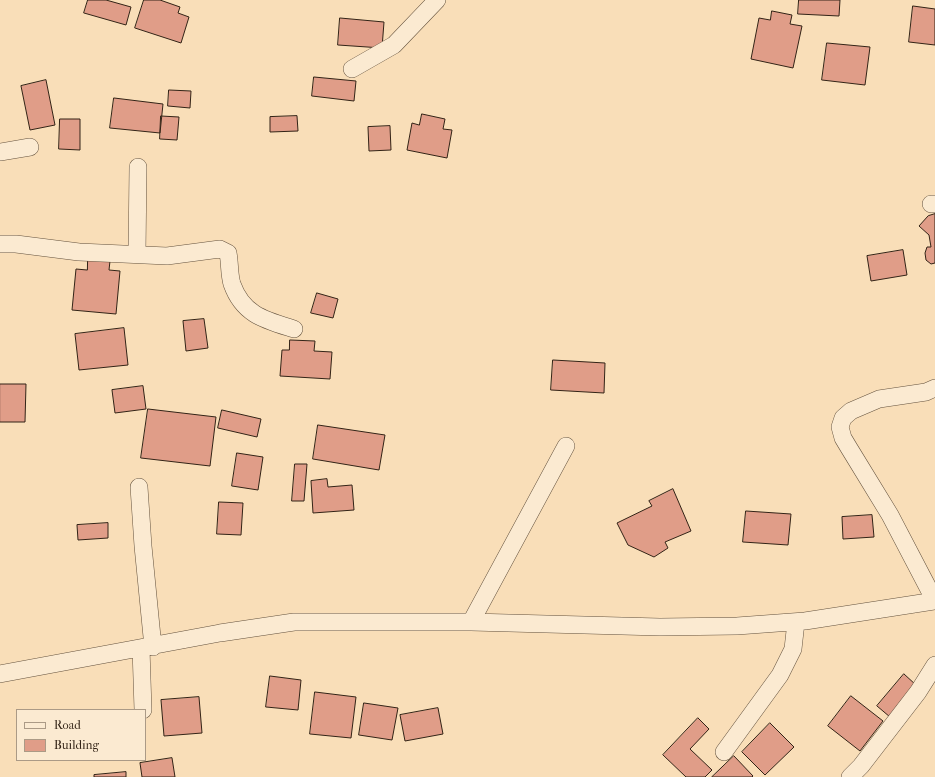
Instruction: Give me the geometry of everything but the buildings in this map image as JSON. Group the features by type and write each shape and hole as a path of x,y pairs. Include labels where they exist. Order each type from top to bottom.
{"street":[{"path":"352,69 394,45 437,0"},
{"path":"0,152 30,147"},
{"path":"137,254 138,167"},
{"path":"0,244 16,244 80,252 167,256 220,249 228,253 232,283 244,305 262,319 294,329"},
{"path":"0,674 220,633 294,622 471,622 737,626 796,622 935,601 890,515 843,438 840,427 843,418 851,410 879,399 926,392 935,388"},
{"path":"471,622 566,446"},
{"path":"139,487 147,647 143,709"},
{"path":"724,752 780,675 793,649 796,622"},
{"path":"850,777 861,766 918,692 935,665"}]}
